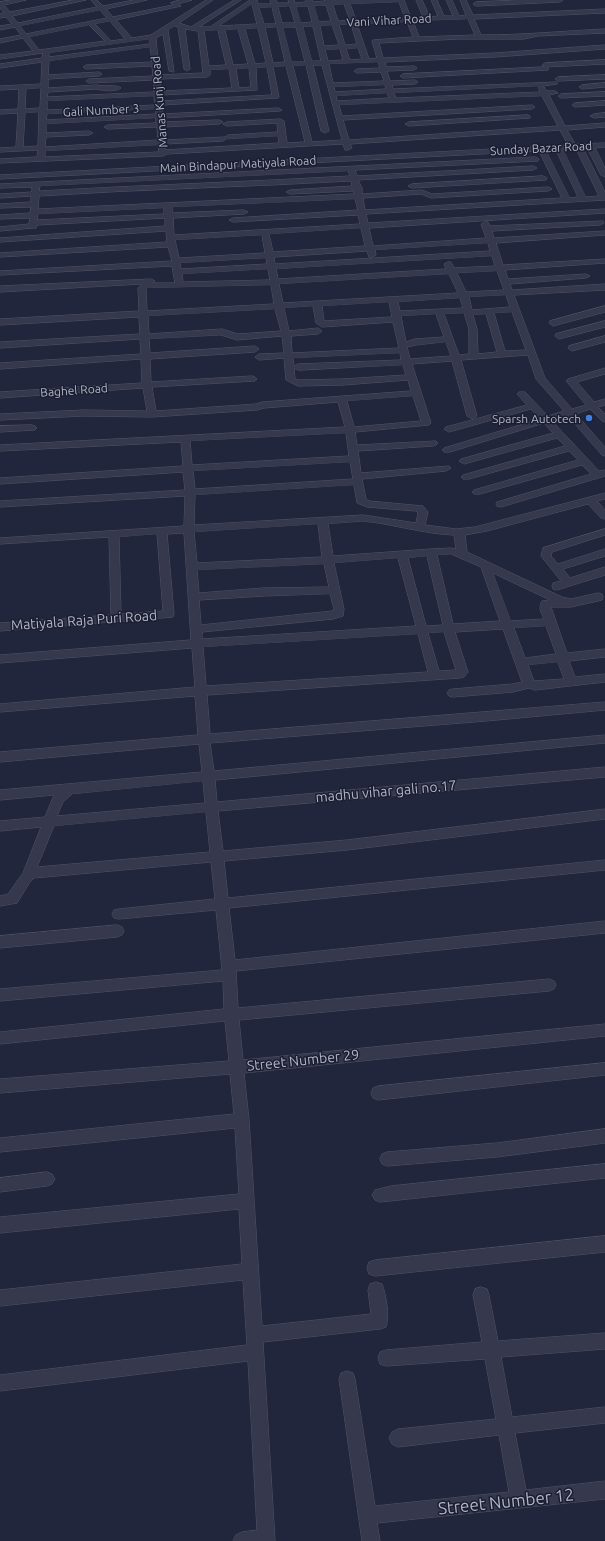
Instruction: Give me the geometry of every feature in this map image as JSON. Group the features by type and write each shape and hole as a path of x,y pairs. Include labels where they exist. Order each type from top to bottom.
{"street":[{"path":"0,28 23,0"},
{"path":"51,10 53,0"},
{"path":"0,22 9,16 51,10 83,0"},
{"path":"0,16 9,16 113,0"},
{"path":"52,30 69,30 90,23 107,14 144,0"},
{"path":"9,16 51,10 107,14 189,0"},
{"path":"9,16 46,43 68,48 81,44 153,37 210,0"},
{"path":"192,29 238,0"},
{"path":"211,28 255,2 274,3 347,1 367,9 385,8 401,0 418,39"},
{"path":"419,0 434,25"},
{"path":"434,0 442,18"},
{"path":"449,0 456,25 479,37 524,37 538,34 592,40 605,47"},
{"path":"463,0 479,37"},
{"path":"540,0 547,22"},
{"path":"487,28 474,2 560,0"},
{"path":"347,1 366,61"},
{"path":"96,2 130,40"},
{"path":"174,2 187,14"},
{"path":"255,2 270,66"},
{"path":"292,2 299,24 325,131"},
{"path":"310,2 332,94 339,118 345,126 347,145 351,158 351,168 358,188 370,248 379,276"},
{"path":"329,2 347,62"},
{"path":"274,3 308,143"},
{"name":"Vani Vihar Road","path":"384,31 385,8 408,19 442,18 456,25 471,17 545,14 565,16 605,11"},
{"name":"Vani Vihar Road","path":"182,28 201,29 354,22 367,9 384,31"},
{"path":"51,10 69,30"},
{"path":"0,34 9,16"},
{"path":"0,41 9,16"},
{"path":"9,16 37,52"},
{"path":"90,23 108,42"},
{"path":"173,23 182,28 187,69"},
{"path":"393,100 374,42 384,31 418,39 440,38 456,25"},
{"path":"584,26 605,25"},
{"path":"43,99 209,87 236,90 256,88 252,66 241,27"},
{"path":"221,28 236,90"},
{"path":"165,29 172,71"},
{"path":"201,29 209,87"},
{"path":"0,57 37,52 46,43 52,30"},
{"path":"52,30 57,36"},
{"path":"0,66 45,68 156,68 207,72 231,67 495,55 592,40 605,31"},
{"path":"437,32 440,38"},
{"name":"Manas Kunj Road","path":"153,37 161,125 161,142 164,159"},
{"path":"437,70 546,67 605,62 592,40"},
{"path":"62,42 68,48"},
{"path":"0,229 31,227 34,214 36,184 41,160 46,43"},
{"path":"45,68 154,45"},
{"path":"322,48 361,46"},
{"path":"555,58 601,55"},
{"path":"330,85 386,76 483,65"},
{"name":"Gali Number 3","path":"0,112 159,105 276,97 270,66"},
{"path":"45,68 156,68"},
{"path":"76,68 156,68"},
{"path":"79,81 156,68"},
{"path":"359,74 386,76 521,77"},
{"path":"332,94 540,83 605,77"},
{"path":"233,220 604,198 575,146 562,127 545,96 540,83"},
{"path":"582,87 605,85"},
{"path":"486,86 509,141"},
{"path":"19,150 23,87"},
{"path":"0,88 94,87 106,89 158,90"},
{"path":"336,106 545,96 558,94 605,94"},
{"path":"336,106 393,100 491,98"},
{"path":"575,105 605,104"},
{"path":"339,118 532,107"},
{"path":"42,122 278,110"},
{"path":"0,112 0,120"},
{"path":"594,116 605,115"},
{"path":"409,124 528,117"},
{"path":"108,127 219,122"},
{"path":"227,124 280,122 283,144"},
{"path":"0,161 221,159 225,155 347,145 509,141 562,127 605,125"},
{"path":"41,135 89,133"},
{"path":"0,150 41,149 281,134"},
{"name":"Sunday Bazar Road","path":"476,152 509,141 541,148 604,146"},
{"path":"164,159 283,144 437,144"},
{"path":"590,146 605,175"},
{"path":"558,147 576,187 584,200"},
{"path":"541,148 567,200"},
{"path":"476,152 499,204 503,217"},
{"name":"Main Bindapur Matiyala Road","path":"0,177 38,175 164,159 257,163 476,152"},
{"path":"0,186 535,159"},
{"path":"257,163 264,211"},
{"path":"0,217 167,205 261,193 355,178 533,168"},
{"path":"393,187 543,178"},
{"path":"0,196 145,187 360,197 424,192 431,196 548,189"},
{"path":"290,192 358,188"},
{"path":"168,195 167,205 169,228 179,279"},
{"path":"0,206 34,214 168,215 264,211 331,206"},
{"path":"0,255 265,232 605,211"},
{"path":"0,273 176,262 269,254 605,233 594,212"},
{"path":"483,219 496,253 508,294 543,382 605,453"},
{"path":"487,229 600,223"},
{"path":"0,240 169,228"},
{"path":"265,232 274,282 286,334 290,380 298,384 411,377"},
{"path":"152,414 147,385 143,286 179,279 271,267 496,253"},
{"path":"444,256 450,271 464,296 473,329 474,357"},
{"path":"0,289 179,279 274,282 605,261"},
{"path":"504,282 586,276"},
{"path":"0,322 508,294 605,287"},
{"path":"0,448 350,430 426,423 406,362 393,300"},
{"path":"317,304 320,323 322,324 439,311 489,311 514,309"},
{"path":"553,323 605,309"},
{"path":"439,311 456,358 472,416"},
{"path":"489,311 502,355"},
{"path":"559,336 605,324"},
{"path":"0,345 224,332 237,337 318,331"},
{"path":"572,348 605,339"},
{"path":"0,366 146,357 257,353 288,355 403,348 415,342 449,340"},
{"path":"298,367 406,362 531,352"},
{"path":"605,371 571,381 605,419"},
{"name":"Baghel Road","path":"0,395 252,379"},
{"path":"0,417 84,413 152,414 257,407 262,405 342,398 417,393"},
{"path":"522,394 584,461 601,474"},
{"path":"342,398 350,430 361,499 364,503 412,507 422,510 423,514 420,527"},
{"path":"447,450 605,402"},
{"path":"448,429 533,406"},
{"path":"0,429 32,428"},
{"path":"464,461 559,434"},
{"path":"185,438 190,492 189,529 204,739 230,970 231,1014 242,1120 266,1539 242,1541"},
{"path":"595,442 605,439"},
{"path":"353,448 433,442"},
{"path":"466,477 571,447"},
{"path":"0,481 354,459"},
{"path":"477,492 584,461"},
{"path":"0,504 190,492 358,479 446,468"},
{"path":"501,504 601,474"},
{"path":"0,541 322,520 375,518 420,527 459,532 516,520 605,496"},
{"path":"590,500 605,516"},
{"path":"196,629 337,614 339,609 328,560 322,520"},
{"name":"Matiyala Raja Puri Road","path":"0,627 169,614 162,531"},
{"path":"459,532 462,554"},
{"path":"568,583 546,556 547,550 605,532"},
{"path":"114,534 116,618"},
{"path":"192,567 328,560 451,551 462,554 559,600 571,603"},
{"path":"0,708 200,691 434,675 455,675 462,672 449,629 431,552"},
{"path":"556,568 605,552"},
{"path":"402,555 434,675"},
{"path":"485,565 529,684"},
{"path":"557,586 605,571"},
{"path":"194,597 264,592 334,590"},
{"path":"571,682 545,605 603,598"},
{"path":"0,659 197,644 422,629 507,626 550,622"},
{"path":"521,662 605,653"},
{"path":"453,693 513,688 529,684 535,686 605,678"},
{"path":"0,757 605,706"},
{"path":"0,795 208,777 605,739"},
{"name":"madhu vihar gali no.17","path":"0,826 605,772"},
{"path":"0,901 12,899 28,875 58,799 70,789"},
{"path":"28,875 36,873 217,857 435,835 498,826 605,814"},
{"path":"119,914 222,905 605,865"},
{"path":"0,995 605,927"},
{"path":"0,942 117,931"},
{"path":"0,1038 231,1014 549,985"},
{"name":"Street Number 29","path":"0,1086 236,1066 605,1030"},
{"path":"378,1093 484,1083 605,1069"},
{"path":"0,1145 242,1120"},
{"path":"387,1159 497,1150 605,1136"},
{"path":"380,1195 605,1170"},
{"path":"0,1185 47,1179"},
{"path":"0,1225 246,1201"},
{"path":"375,1268 605,1244"},
{"path":"0,1298 251,1271"},
{"path":"254,1335 380,1321 376,1290"},
{"path":"481,1295 519,1499"},
{"path":"386,1358 605,1342"},
{"path":"0,1383 256,1352"},
{"path":"347,1379 371,1541"},
{"path":"398,1438 605,1415"},
{"name":"Street Number 12","path":"368,1515 408,1512 605,1490"}],"place":[{"name":"Sparsh Autotech","path":"589,418"}]}
